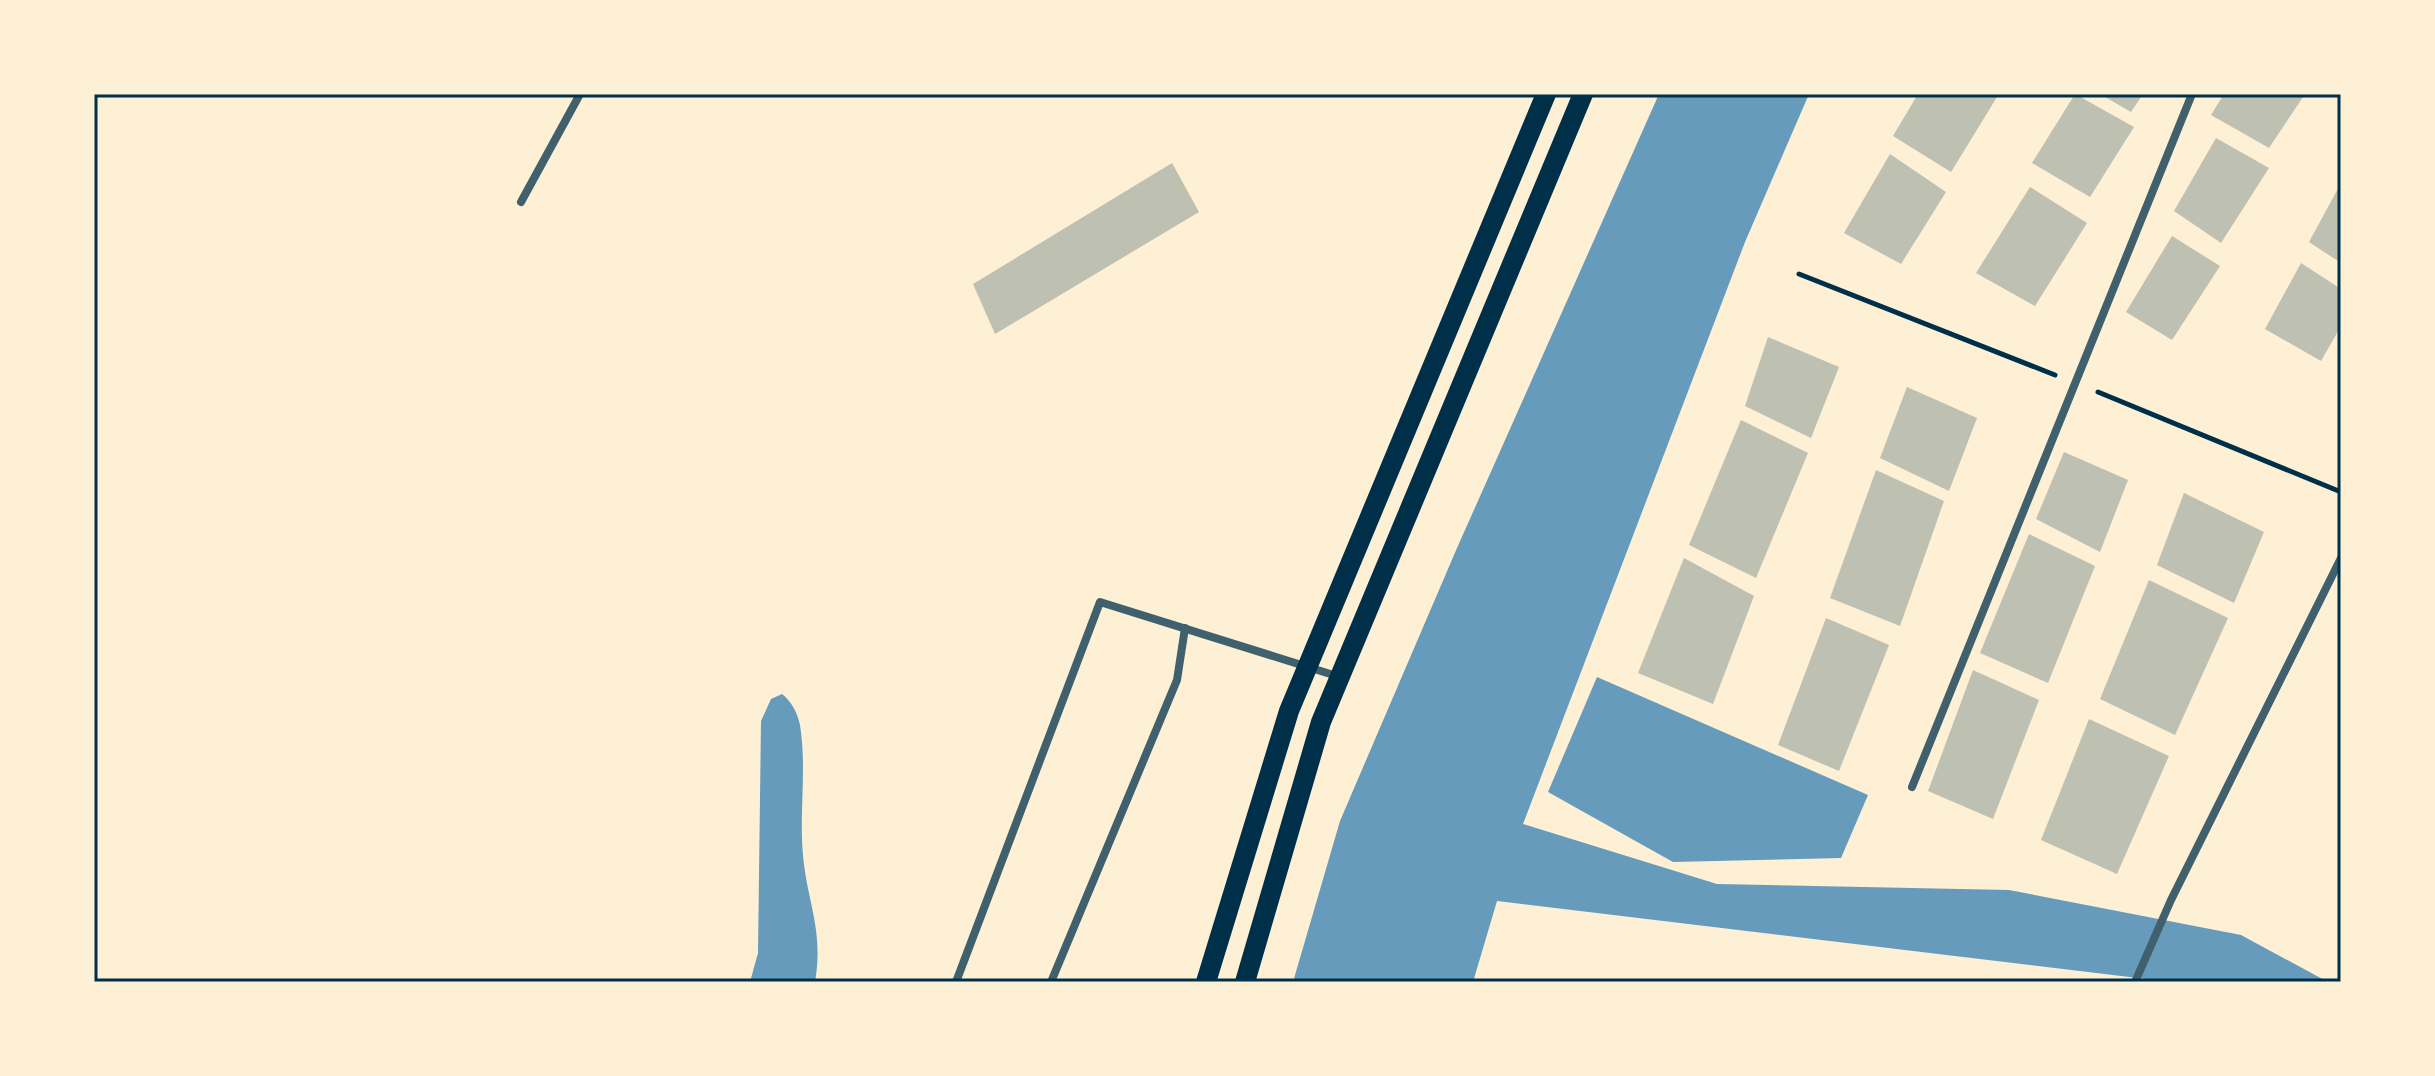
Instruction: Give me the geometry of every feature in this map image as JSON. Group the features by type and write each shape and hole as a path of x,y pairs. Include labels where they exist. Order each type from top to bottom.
{"main road":[{"path":"1206,982 1289,711 1546,94"},
{"path":"1245,982 1321,722 1583,94"}],"street":[{"path":"521,202 580,94"},
{"path":"1912,787 2192,94"},
{"path":"2135,982 2171,900 2341,558"},
{"path":"956,982 1100,602 1341,677"},
{"path":"1051,982 1177,680 1185,628"}],"water":[{"path":"1659,94 1809,94 1745,242 1523,824 1717,884 2009,890 2241,935 2328,982 2171,982 1497,901 1473,982 1293,982 1340,821 1457,548"},
{"path":"1597,677 1868,795 1841,858 1673,862 1548,792"},
{"path":"782,694 796,712 802,741 802,839 816,931 815,982 750,982 758,953 761,721 771,699"}],"building":[{"path":"1918,94 1992,94 1997,97 1951,172 1893,136"},
{"path":"2075,94 2134,127 2090,197 2032,163"},
{"path":"2100,94 2143,94 2131,112"},
{"path":"2224,94 2305,94 2269,148 2211,115"},
{"path":"2216,138 2269,168 2221,243 2174,211"},
{"path":"1890,154 1946,192 1901,264 1844,233"},
{"path":"1172,163 1199,212 995,334 973,284"},
{"path":"2341,183 2341,263 2309,242"},
{"path":"2030,187 2087,223 2035,306 1976,273"},
{"path":"2172,236 2220,266 2172,340 2126,312"},
{"path":"2301,263 2341,289 2341,326 2321,361 2265,329"},
{"path":"1768,337 1839,367 1811,438 1745,406"},
{"path":"1907,387 1977,418 1949,491 1880,458"},
{"path":"1741,420 1808,453 1756,578 1689,545"},
{"path":"2064,452 2128,480 2100,552 2036,519"},
{"path":"1876,470 1944,501 1900,626 1830,598"},
{"path":"2184,493 2264,532 2234,603 2157,565"},
{"path":"2029,534 2095,566 2048,683 1980,653"},
{"path":"1684,558 1754,596 1713,704 1638,673"},
{"path":"2149,580 2228,618 2175,735 2100,699"},
{"path":"1826,618 1889,645 1839,771 1778,745"},
{"path":"1973,670 2039,700 1993,819 1928,791"},
{"path":"2089,719 2169,756 2117,874 2041,840"}]}
